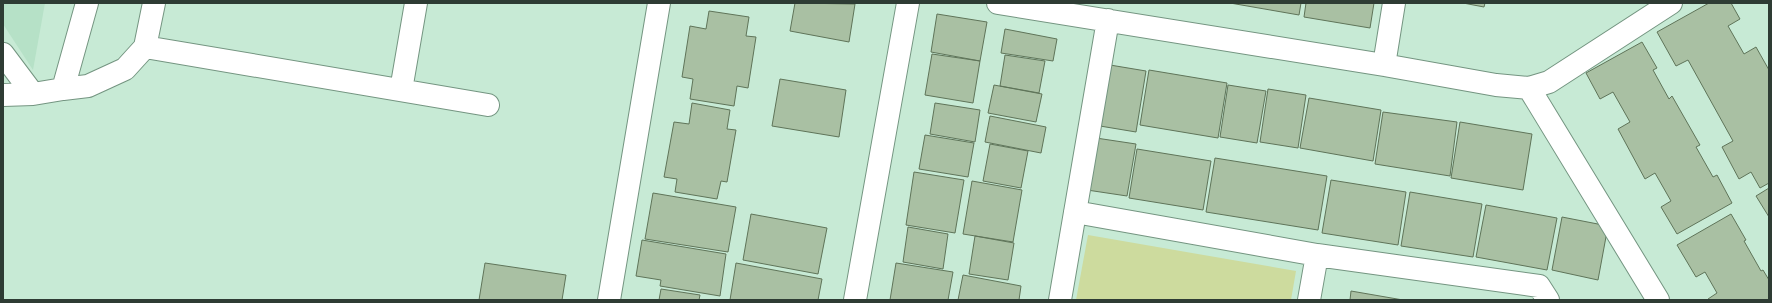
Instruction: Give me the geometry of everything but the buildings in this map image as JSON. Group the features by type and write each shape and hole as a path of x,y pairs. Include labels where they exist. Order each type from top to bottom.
{"street":[{"path":"63,89 87,3"},
{"path":"3,95 33,94 88,86 125,69 145,47 154,3"},
{"path":"401,90 416,3"},
{"path":"609,300 659,3"},
{"path":"855,300 908,3"},
{"path":"998,3 1384,65 1496,85 1529,88 1549,82 1671,3"},
{"path":"1384,65 1394,3"},
{"path":"1060,300 1108,20"},
{"path":"145,47 488,105"},
{"path":"3,54 33,94"},
{"path":"1529,88 1658,300"},
{"path":"1075,212 1317,255 1539,286 1548,300"},
{"path":"1309,300 1317,255"}],"shaded area":[{"path":"3,3 45,3 33,70 3,24"},
{"path":"1088,235 1296,271 1291,300 1076,300"}]}
